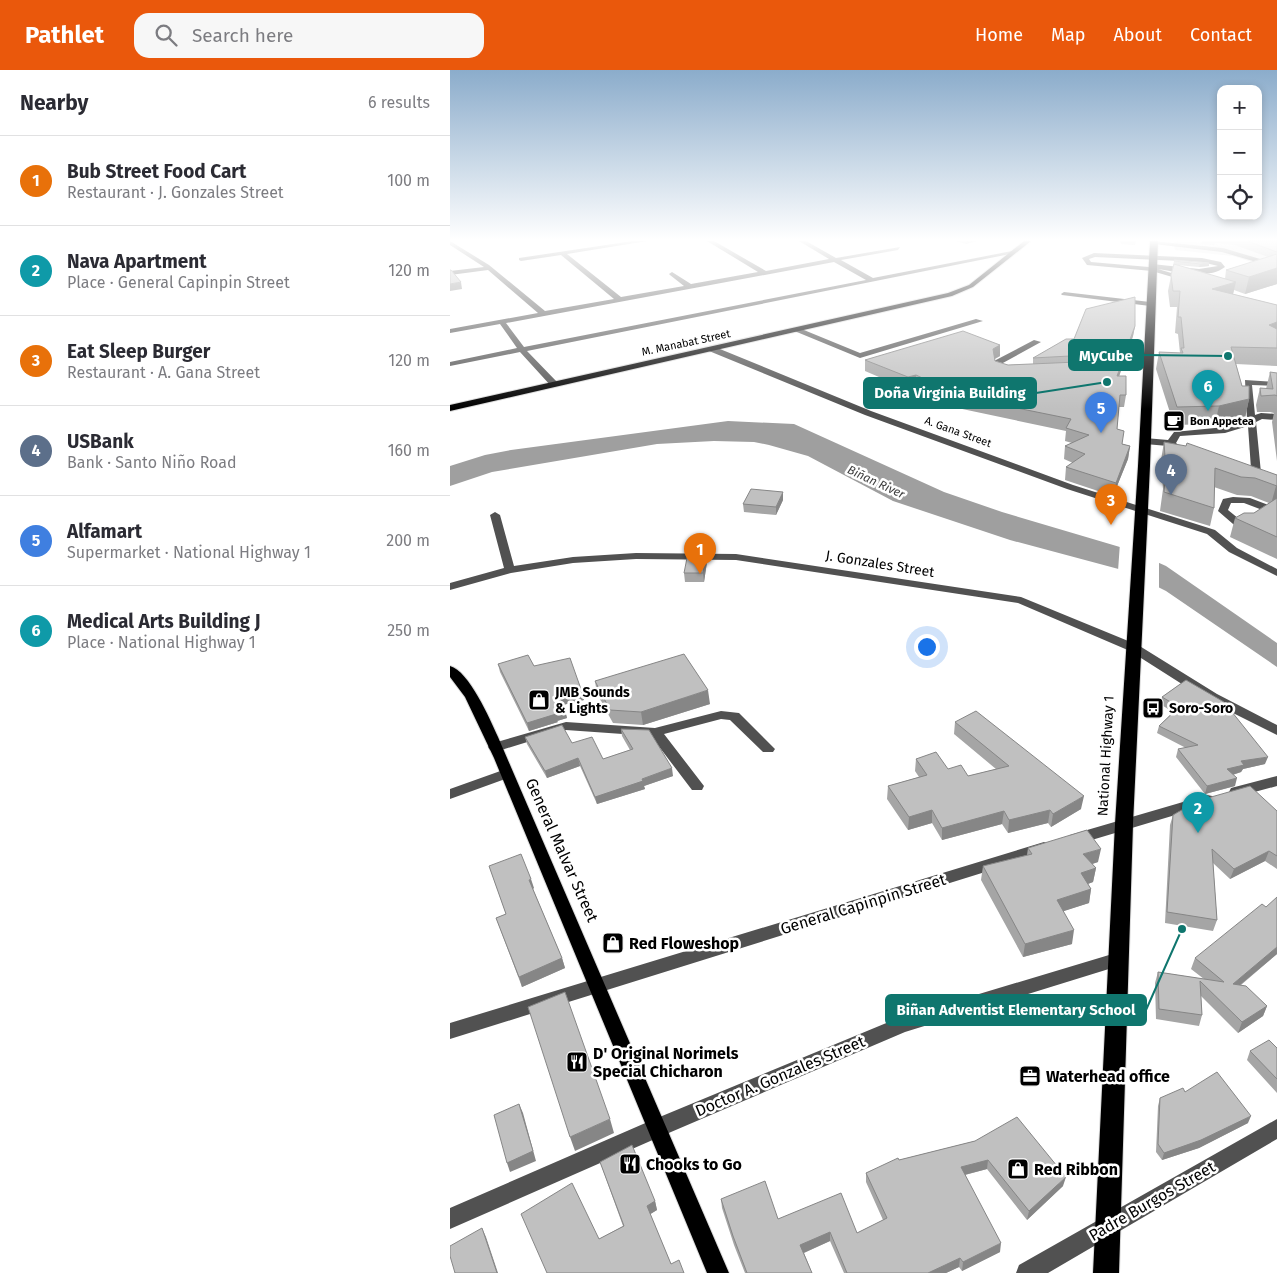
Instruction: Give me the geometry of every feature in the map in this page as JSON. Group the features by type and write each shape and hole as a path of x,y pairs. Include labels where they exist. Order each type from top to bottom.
{"highway":[{"name":"National Highway 1","path":"1106,1273 1124,824 1142,511 1151,297"}],"main road":[{"name":"M. Manabat Street","path":"450,408 941,297"},
{"name":"General Malvar Street","path":"450,670 458,676 474,702 599,984 718,1273"}],"street":[{"path":"524,297 544,314"},
{"path":"616,297 620,300"},
{"path":"454,328 502,322 635,297"},
{"path":"450,364 791,297"},
{"path":"1091,297 1150,304"},
{"path":"796,330 860,356 980,321"},
{"path":"502,322 522,350 554,384"},
{"path":"1017,372 1007,373 999,370 997,363 1037,342"},
{"name":"A. Gana Street","path":"712,349 868,413 1142,511 1211,532 1234,550 1277,573"},
{"path":"1094,368 1147,366"},
{"path":"1257,483 1248,382 1277,384"},
{"path":"1171,443 1177,434 1225,430 1251,422 1261,416 1277,417"},
{"path":"1145,441 1171,443 1177,451 1190,458"},
{"path":"495,515 510,570"},
{"name":"J. Gonzales Street","path":"450,587 510,570 573,560 636,556 736,557 1021,600 1134,648 1212,697 1277,731"},
{"path":"494,747 566,726 655,732 721,715 734,716 768,749"},
{"path":"655,732 697,786"},
{"path":"450,794 506,774"},
{"name":"General Capinpin Street","path":"450,1031 1124,824 1277,781"},
{"name":"Doctor A. Gonzales Street","path":"450,1219 657,1128 902,1025 1119,958"},
{"name":"Padre Burgos Street","path":"1027,1273 1277,1128"}],"water":[{"name":"Biñan River","path":"728,421 794,424 944,492 1002,512 1130,550 1166,566 1277,643 1277,667 1166,591 1126,571 1010,540 893,501 808,456 769,445 754,442 714,441 657,444 492,472 450,486 450,466 485,455"}],"pier":[{"path":"1120,543 1159,560 1159,590 1139,579 1118,571"}],"building":[{"path":"1135,297 1135,326 1125,353 1033,358 1066,339 1074,339 1086,309"},
{"path":"1180,297 1245,297 1277,305 1277,322 1269,325 1277,329 1277,348 1231,347 1242,386 1249,386 1249,399 1219,406 1177,407 1159,352 1183,353 1181,348 1184,348 1181,317 1178,317"},
{"path":"963,331 1000,345 993,349 995,361 1008,365 1123,360 1117,376 1126,376 1126,395 1120,395 1117,429 1124,431 1122,444 1130,446 1116,483 1066,467 1085,454 1065,446 1089,435 1066,428 1071,419 948,394 950,391 916,375 908,377 865,360"},
{"path":"1270,372 1277,373 1277,396 1261,396 1260,388 1273,389"},
{"path":"1164,442 1186,446 1187,443 1277,475 1277,486 1255,478 1241,477 1215,468 1214,508 1164,492 1166,471"},
{"path":"751,489 783,492 776,507 743,504"},
{"path":"1277,498 1277,537 1235,518 1244,513 1254,513"},
{"path":"688,553 706,553 703,573 684,573"},
{"path":"684,654 708,690 641,712 610,710 595,681"},
{"path":"528,655 534,666 570,658 582,692 560,697 565,710 527,723 498,664"},
{"path":"1186,680 1224,702 1268,757 1241,761 1244,765 1227,769 1237,778 1207,786 1178,749 1198,745 1159,726 1179,707 1162,697"},
{"path":"976,711 1084,796 1053,814 1050,810 1009,820 1004,811 942,828 932,810 909,817 888,786 927,775 916,759 936,752 948,769 961,765 968,776 1009,766 955,722"},
{"path":"562,725 572,743 592,737 603,759 633,749 621,729 649,730 672,768 642,779 643,781 595,797 578,758 545,771 525,737"},
{"path":"1250,786 1277,811 1277,856 1269,851 1234,869 1212,849 1217,920 1167,912 1173,815 1197,801"},
{"path":"1087,830 1101,849 1083,854 1096,868 1081,873 1091,889 1057,900 1074,930 1025,944 983,866 1032,854 1028,848"},
{"path":"521,854 531,879 529,880 562,958 519,977 496,918 506,914 489,866"},
{"path":"1277,897 1277,947 1233,984 1246,986 1267,1006 1242,1022 1200,981 1202,1015 1159,1009 1158,972 1224,982 1195,958 1262,904 1266,907"},
{"path":"565,992 610,1119 570,1137 528,1007"},
{"path":"1269,1040 1277,1048 1277,1079 1250,1051"},
{"path":"1217,1072 1251,1116 1201,1140 1164,1153 1158,1144 1160,1098 1183,1088 1185,1092"},
{"path":"519,1104 533,1151 507,1163 494,1115"},
{"path":"1017,1117 1066,1177 1029,1211 988,1160 961,1167 1001,1243 963,1262 960,1258 928,1273 847,1273 830,1232 800,1245 812,1273 747,1273 721,1199 765,1181 778,1219 841,1193 857,1233 887,1218 866,1173 898,1158 899,1160 975,1141"},
{"path":"632,1145 655,1201 647,1206 671,1264 679,1260 684,1273 547,1273 521,1214 572,1183 599,1239 624,1226 600,1162"},
{"path":"482,1228 497,1273 455,1273 450,1256 450,1246"}],"place":[{"name":"MyCube","path":"1228,356"},
{"name":"Doña Virginia Building","path":"1107,382"},
{"name":"Medical Arts Building J","path":"1208,411"},
{"name":"Bon Appetea","path":"1174,421"},
{"name":"Alfamart","path":"1101,433"},
{"name":"USBank","path":"1171,495"},
{"name":"Eat Sleep Burger","path":"1111,525"},
{"name":"Bub Street Food Cart","path":"700,574"},
{"name":"JMB Sounds & Lights","path":"539,700"},
{"name":"Soro-Soro","path":"1153,708"},
{"name":"Nava Apartment","path":"1198,833"},
{"name":"Biñan Adventist Elementary School","path":"1182,929"},
{"name":"Red Floweshop","path":"613,943"},
{"name":"D' Original Norimels Special Chicharon","path":"577,1062"},
{"name":"Waterhead office","path":"1030,1076"},
{"name":"Chooks to Go","path":"630,1164"},
{"name":"Red Ribbon","path":"1018,1169"}]}
